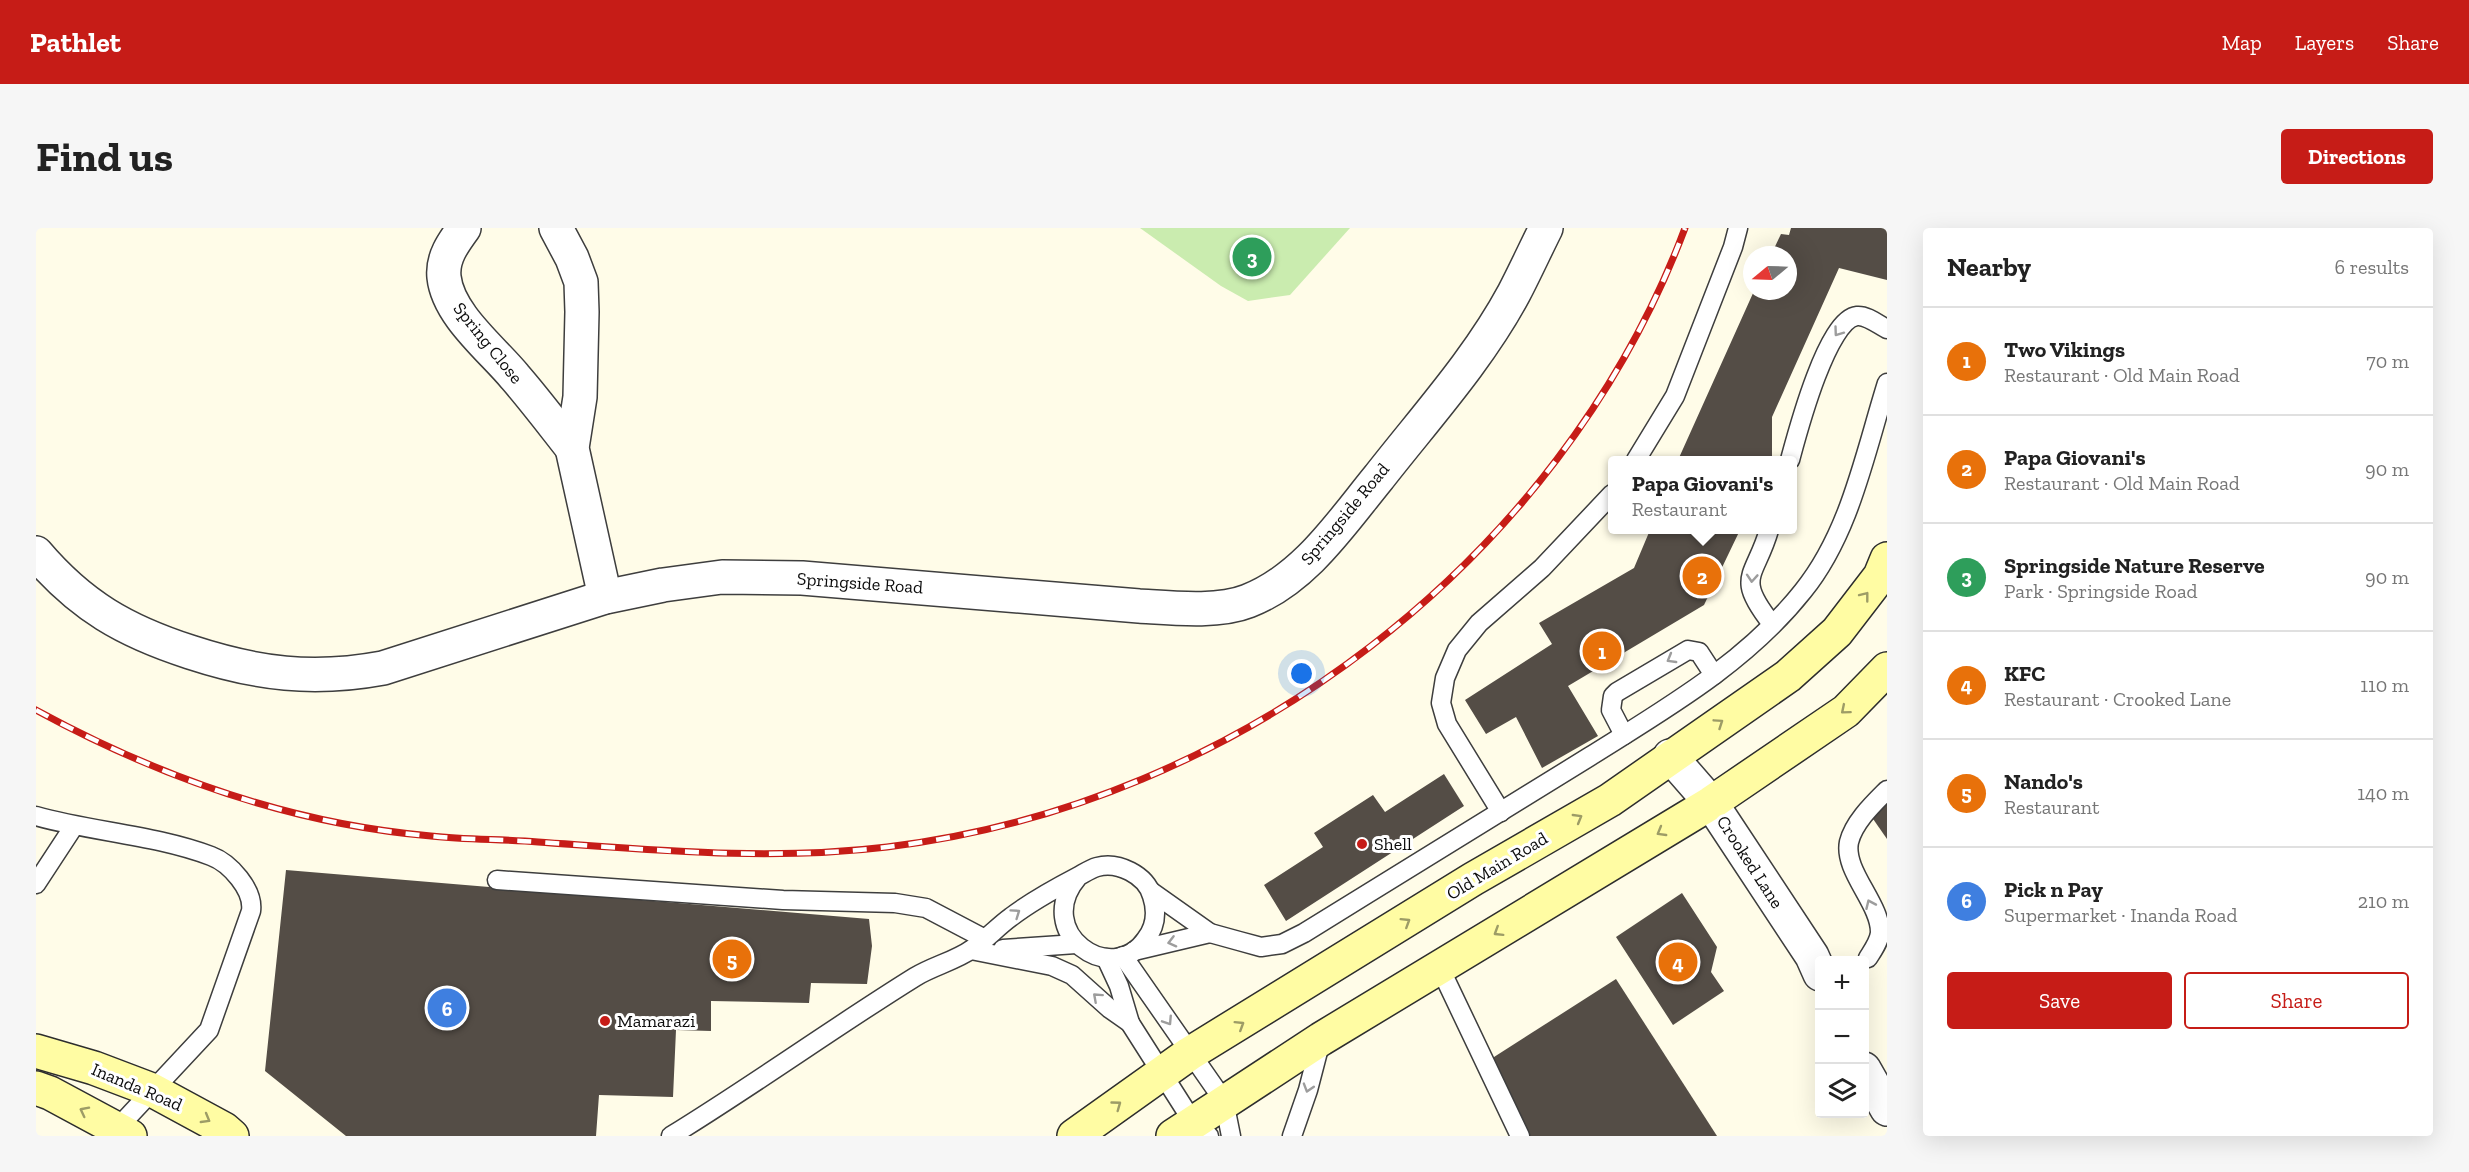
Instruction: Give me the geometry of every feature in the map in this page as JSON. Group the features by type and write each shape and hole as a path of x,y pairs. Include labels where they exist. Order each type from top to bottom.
{"main road":[{"name":"Old Main Road","path":"1074,1136 1190,1054 1473,879 1610,800 1670,756 1788,676 1837,632 1880,576 1887,559"},
{"path":"1192,1131 1224,1101 1321,1039 1711,803 1846,711 1887,669"},
{"name":"Inanda Road","path":"36,1051 94,1068 152,1090 224,1129 232,1136"},
{"path":"36,1088 50,1093 119,1133"}],"street":[{"name":"Spring Close","path":"464,228 451,245 445,261 444,278 454,304 475,334 515,377 572,448"},
{"name":"Spring Close","path":"556,228 572,258 581,282 580,397 572,448 605,597"},
{"name":"Springside Road","path":"36,552 89,604 121,625 154,640 225,664 302,676 345,675 383,668 605,597 663,585 722,577 885,584 1151,607 1185,608 1246,602 1266,593 1298,570 1344,519 1454,383 1513,295 1546,228"},
{"name":"Crooked Lane","path":"1670,756 1711,803 1815,963"},
{"path":"1869,1078 1887,1109"}],"lane":[{"path":"1638,456 1675,396 1732,247 1737,228"},
{"path":"1791,456 1810,392 1834,337 1850,319 1857,316 1865,317 1887,329"},
{"path":"671,1136 917,976 978,944 1009,918 1045,893 1097,867 1119,866 1138,875 1152,892 1210,933 1262,947 1282,945 1501,812 1624,735 1736,659 1803,591 1834,541 1848,507 1887,383"},
{"path":"1501,812 1447,724 1442,703 1445,678 1457,650 1479,623 1542,568 1608,498"},
{"path":"1767,534 1750,579 1753,598 1772,624"},
{"path":"1624,735 1610,704 1617,692 1688,650 1698,652 1714,675"},
{"path":"1868,956 1880,932 1876,917 1851,861 1848,848 1857,824 1887,790"},
{"path":"36,816 74,826 139,837 213,856 241,880 251,897 251,912 209,1030 152,1090 119,1133"},
{"path":"36,884 74,826"},
{"path":"1078,877 1070,886 1063,910 1069,934 1076,944 1090,954 1121,955 1210,933"},
{"path":"497,880 783,900 896,903 926,908 978,944 1060,968 1072,975 1110,1009 1130,1023"},
{"path":"1121,955 1146,940 1154,925 1156,909 1152,892"},
{"path":"978,944 1076,944"},
{"path":"1121,955 1224,1101 1231,1136"},
{"path":"1121,955 1119,986 1130,1023 1161,1073 1192,1131"},
{"path":"1869,958 1887,955"},
{"path":"1440,968 1520,1136"},
{"path":"1292,1136 1308,1090 1321,1039"}],"green space":[{"path":"1140,228 1350,228 1290,295 1248,301 1221,286"}],"building":[{"path":"1791,228 1887,228 1887,280 1839,268 1772,417 1772,456 1680,456 1750,300 1797,300 1797,246 1775,246 1781,234 1789,235"},
{"path":"1648,534 1738,534 1704,605 1568,686 1598,736 1542,768 1516,717 1486,734 1465,700 1552,644 1539,623 1634,568"},
{"path":"1444,774 1464,806 1286,921 1264,885 1323,847 1314,833 1373,795 1385,812"},
{"path":"1887,802 1887,839 1871,816"},
{"path":"286,870 869,919 872,946 867,984 811,983 809,1003 711,1001 711,1031 676,1030 673,1097 599,1095 596,1136 346,1136 265,1071"},
{"path":"1682,893 1717,947 1711,972 1724,991 1673,1025 1616,937"},
{"path":"1616,979 1717,1136 1522,1136 1480,1066"}],"railway":[{"path":"36,710 130,756 227,794 328,821 431,836 669,851 800,853 887,847 1017,822 1142,779 1261,720 1371,646 1470,559 1557,459 1629,348 1685,228"}],"place":[{"name":"Springside Nature Reserve","path":"1252,257"},
{"name":"Papa Giovani's","path":"1702,576"},
{"name":"Two Vikings","path":"1602,651"},
{"name":"Shell","path":"1362,844"},
{"name":"Nando's","path":"732,959"},
{"name":"KFC","path":"1678,962"},
{"name":"Pick n Pay","path":"447,1008"},
{"name":"Mamarazi","path":"605,1021"}]}
